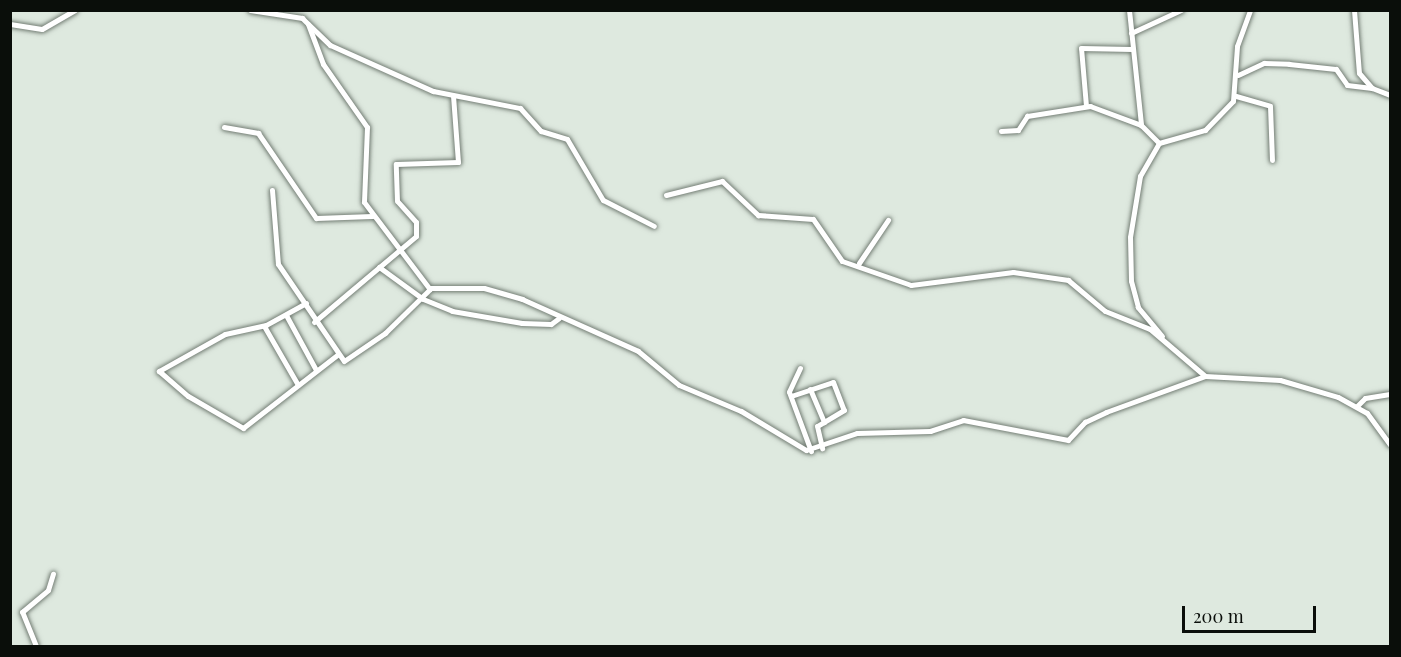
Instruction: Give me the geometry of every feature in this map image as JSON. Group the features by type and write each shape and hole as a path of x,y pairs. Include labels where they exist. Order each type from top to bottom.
{"street":[{"path":"10,24 42,29 75,10"},
{"path":"250,10 293,14 340,51 453,96 509,104 541,130 567,139 598,196 654,226"},
{"path":"1129,10 1141,125"},
{"path":"1131,33 1181,10"},
{"path":"1204,376 1164,340 1137,303 1130,267 1140,176 1159,143 1208,128 1236,96 1237,46 1250,10"},
{"path":"1354,10 1357,66 1372,88"},
{"path":"308,24 323,64 367,128 363,196 372,216 430,289"},
{"path":"1086,106 1081,48 1132,49"},
{"path":"1238,75 1258,64 1289,64 1336,69 1349,86 1372,88 1390,93"},
{"path":"314,322 379,267 418,230 398,202 396,164 458,162 453,96"},
{"path":"1236,96 1270,106 1272,160"},
{"path":"1000,131 1018,130 1027,116 1086,106 1141,125 1159,143"},
{"path":"224,127 257,132 315,218 372,216"},
{"path":"666,195 722,181 758,215 813,219 840,260 859,263 916,286 1013,272 1068,280 1105,311 1164,340"},
{"path":"272,190 277,262 306,303 314,322 337,356 346,361 423,299 430,289"},
{"path":"859,263 888,220"},
{"path":"379,267 423,299 482,319 542,324 559,318"},
{"path":"430,289 485,288 639,351 679,385 811,451 857,433 930,431 963,420 1068,440 1084,422 1204,376 1280,380 1357,406 1390,445"},
{"path":"306,303 264,326 225,334 182,360 158,368 178,390 241,428 263,418 298,385 337,356"},
{"path":"286,315 316,370"},
{"path":"264,326 298,385"},
{"path":"800,368 789,387 811,451"},
{"path":"791,396 830,381 836,388 844,410 817,428 822,448"},
{"path":"810,389 824,422"},
{"path":"1357,406 1365,398 1390,394"},
{"path":"36,646 22,612 48,590 53,574"}]}
